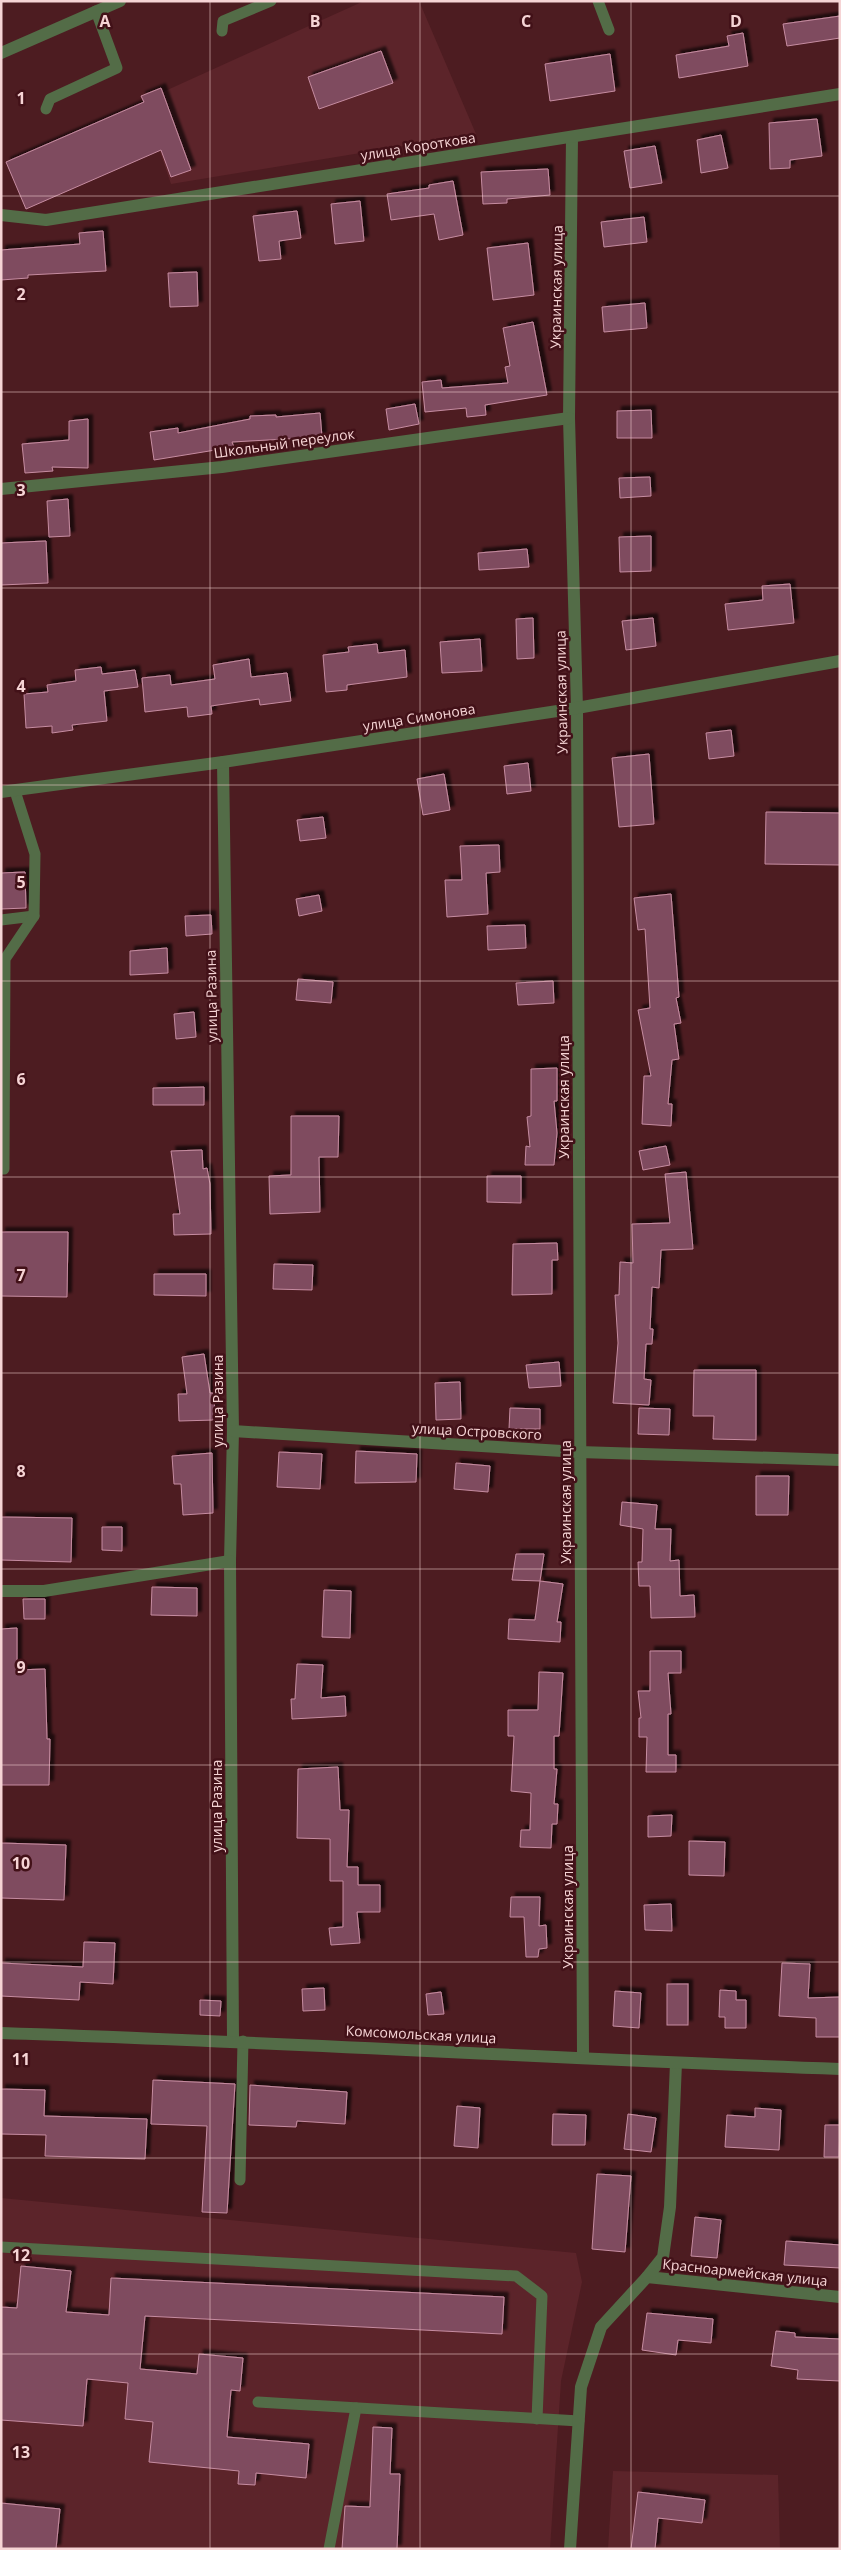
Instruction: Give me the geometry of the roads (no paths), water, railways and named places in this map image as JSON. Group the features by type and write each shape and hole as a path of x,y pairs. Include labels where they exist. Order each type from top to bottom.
{"street":[{"path":"1,53 120,1"},
{"name":"улица Короткова","path":"1,215 46,220 840,94"},
{"name":"Украинская улица","path":"572,137 569,418 577,708 583,2057"},
{"name":"Школьный переулок","path":"1,489 222,467 569,418"},
{"name":"улица Симонова","path":"1,792 222,762 577,708 840,661"},
{"name":"улица Разина","path":"222,762 233,1431 230,1561 238,2041"},
{"name":"улица Островского","path":"233,1431 580,1452 840,1460"},
{"path":"1,1591 44,1590 230,1561"},
{"name":"Комсомольская улица","path":"1,2033 238,2041 676,2063 840,2069"},
{"name":"Красноармейская улица","path":"570,2549 581,2387 602,2327 663,2257 670,2207 676,2063"},
{"name":"Красноармейская улица","path":"647,2277 840,2297"}],"lane":[{"path":"222,31 223,21 271,1"},
{"path":"598,1 609,30"},
{"path":"46,108 50,99 117,68 96,12"},
{"path":"1,1169 4,1169 6,959 34,916 35,854 14,791"},
{"path":"1,920 34,916"},
{"path":"238,2041 240,2180"},
{"path":"1,2247 516,2276 542,2296 537,2419"},
{"path":"258,2402 579,2421"},
{"path":"329,2549 356,2408"}]}
